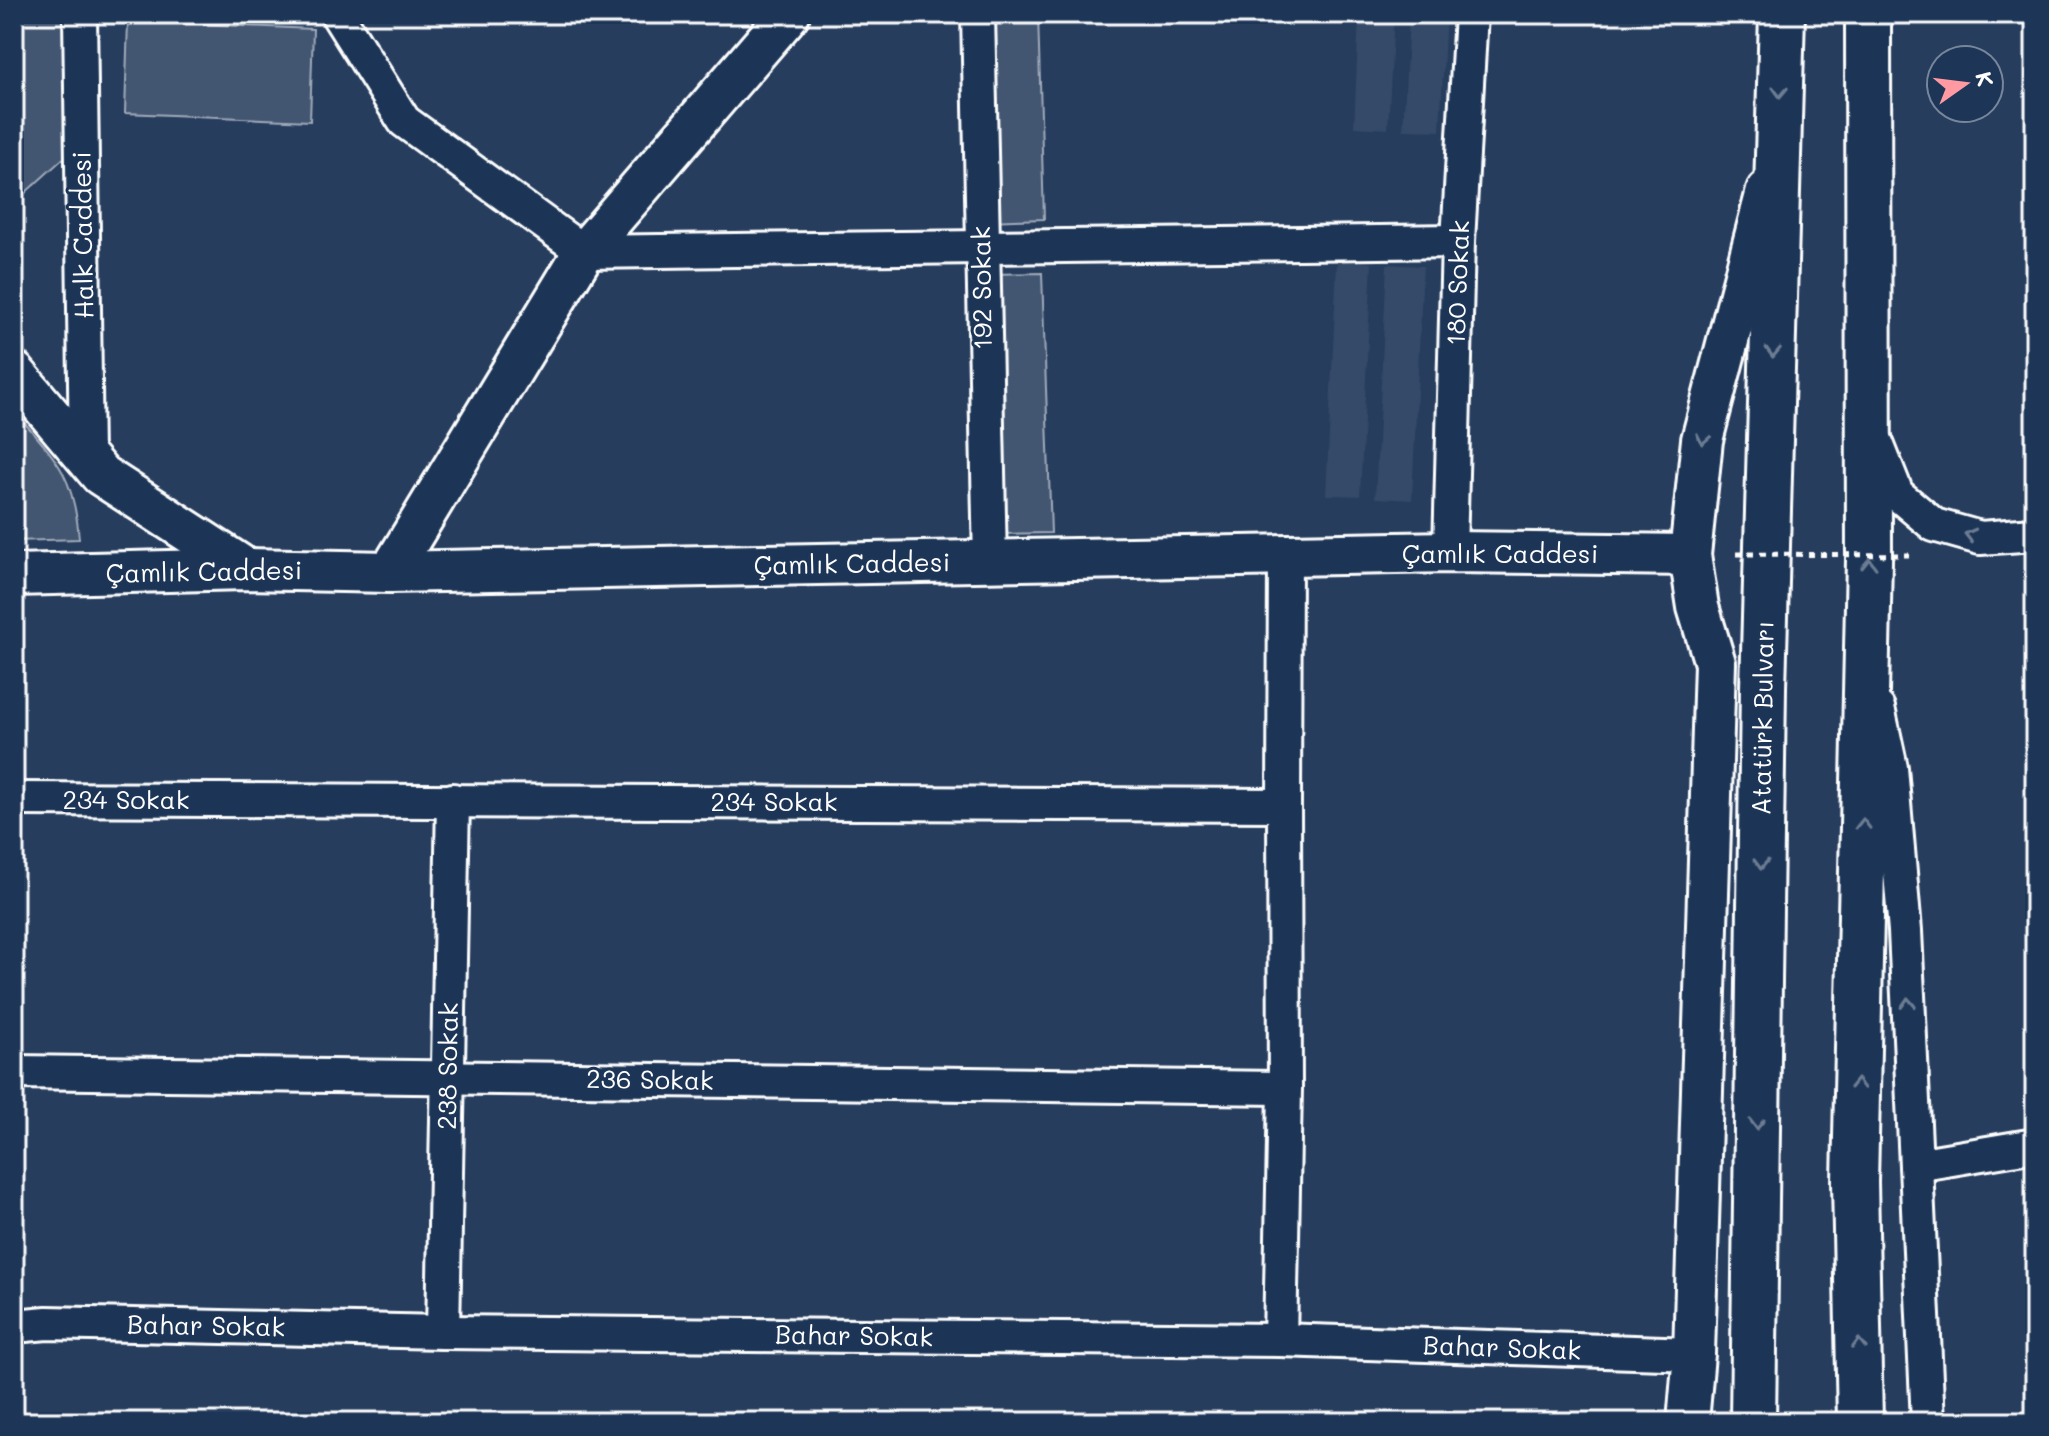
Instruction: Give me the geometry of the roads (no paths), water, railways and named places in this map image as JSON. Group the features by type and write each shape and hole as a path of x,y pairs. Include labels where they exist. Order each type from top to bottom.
{"main road":[{"name":"Atatürk Bulvarı","path":"1753,1422 1763,688 1782,14"},
{"path":"1860,1422 1855,1182 1867,658 1868,14"}],"street":[{"name":"Halk Caddesi","path":"80,14 86,457"},
{"path":"337,14 404,121 584,252 1458,241"},
{"path":"390,572 584,252 789,14"},
{"name":"192 Sokak","path":"978,14 990,562"},
{"name":"180 Sokak","path":"1450,552 1458,241 1471,14"},
{"path":"1688,1422 1694,1354 1715,663 1698,607 1690,555 1702,440 1778,146"},
{"path":"14,372 101,475 246,569"},
{"path":"1869,422 1897,494 1934,525 1980,538 2035,534"},
{"name":"Çamlık Caddesi","path":"14,575 246,569 390,572 1450,552 1690,555"},
{"path":"1280,1340 1285,1088 1285,555"},
{"path":"1867,658 1891,768 1905,931 1928,1422"},
{"name":"234 Sokak","path":"14,799 1284,805"},
{"name":"238 Sokak","path":"443,1332 453,800"},
{"name":"236 Sokak","path":"14,1072 1285,1088"},
{"path":"1916,1165 2035,1145"},
{"name":"Bahar Sokak","path":"14,1326 47,1323 443,1332 1280,1340 1694,1354"}]}
